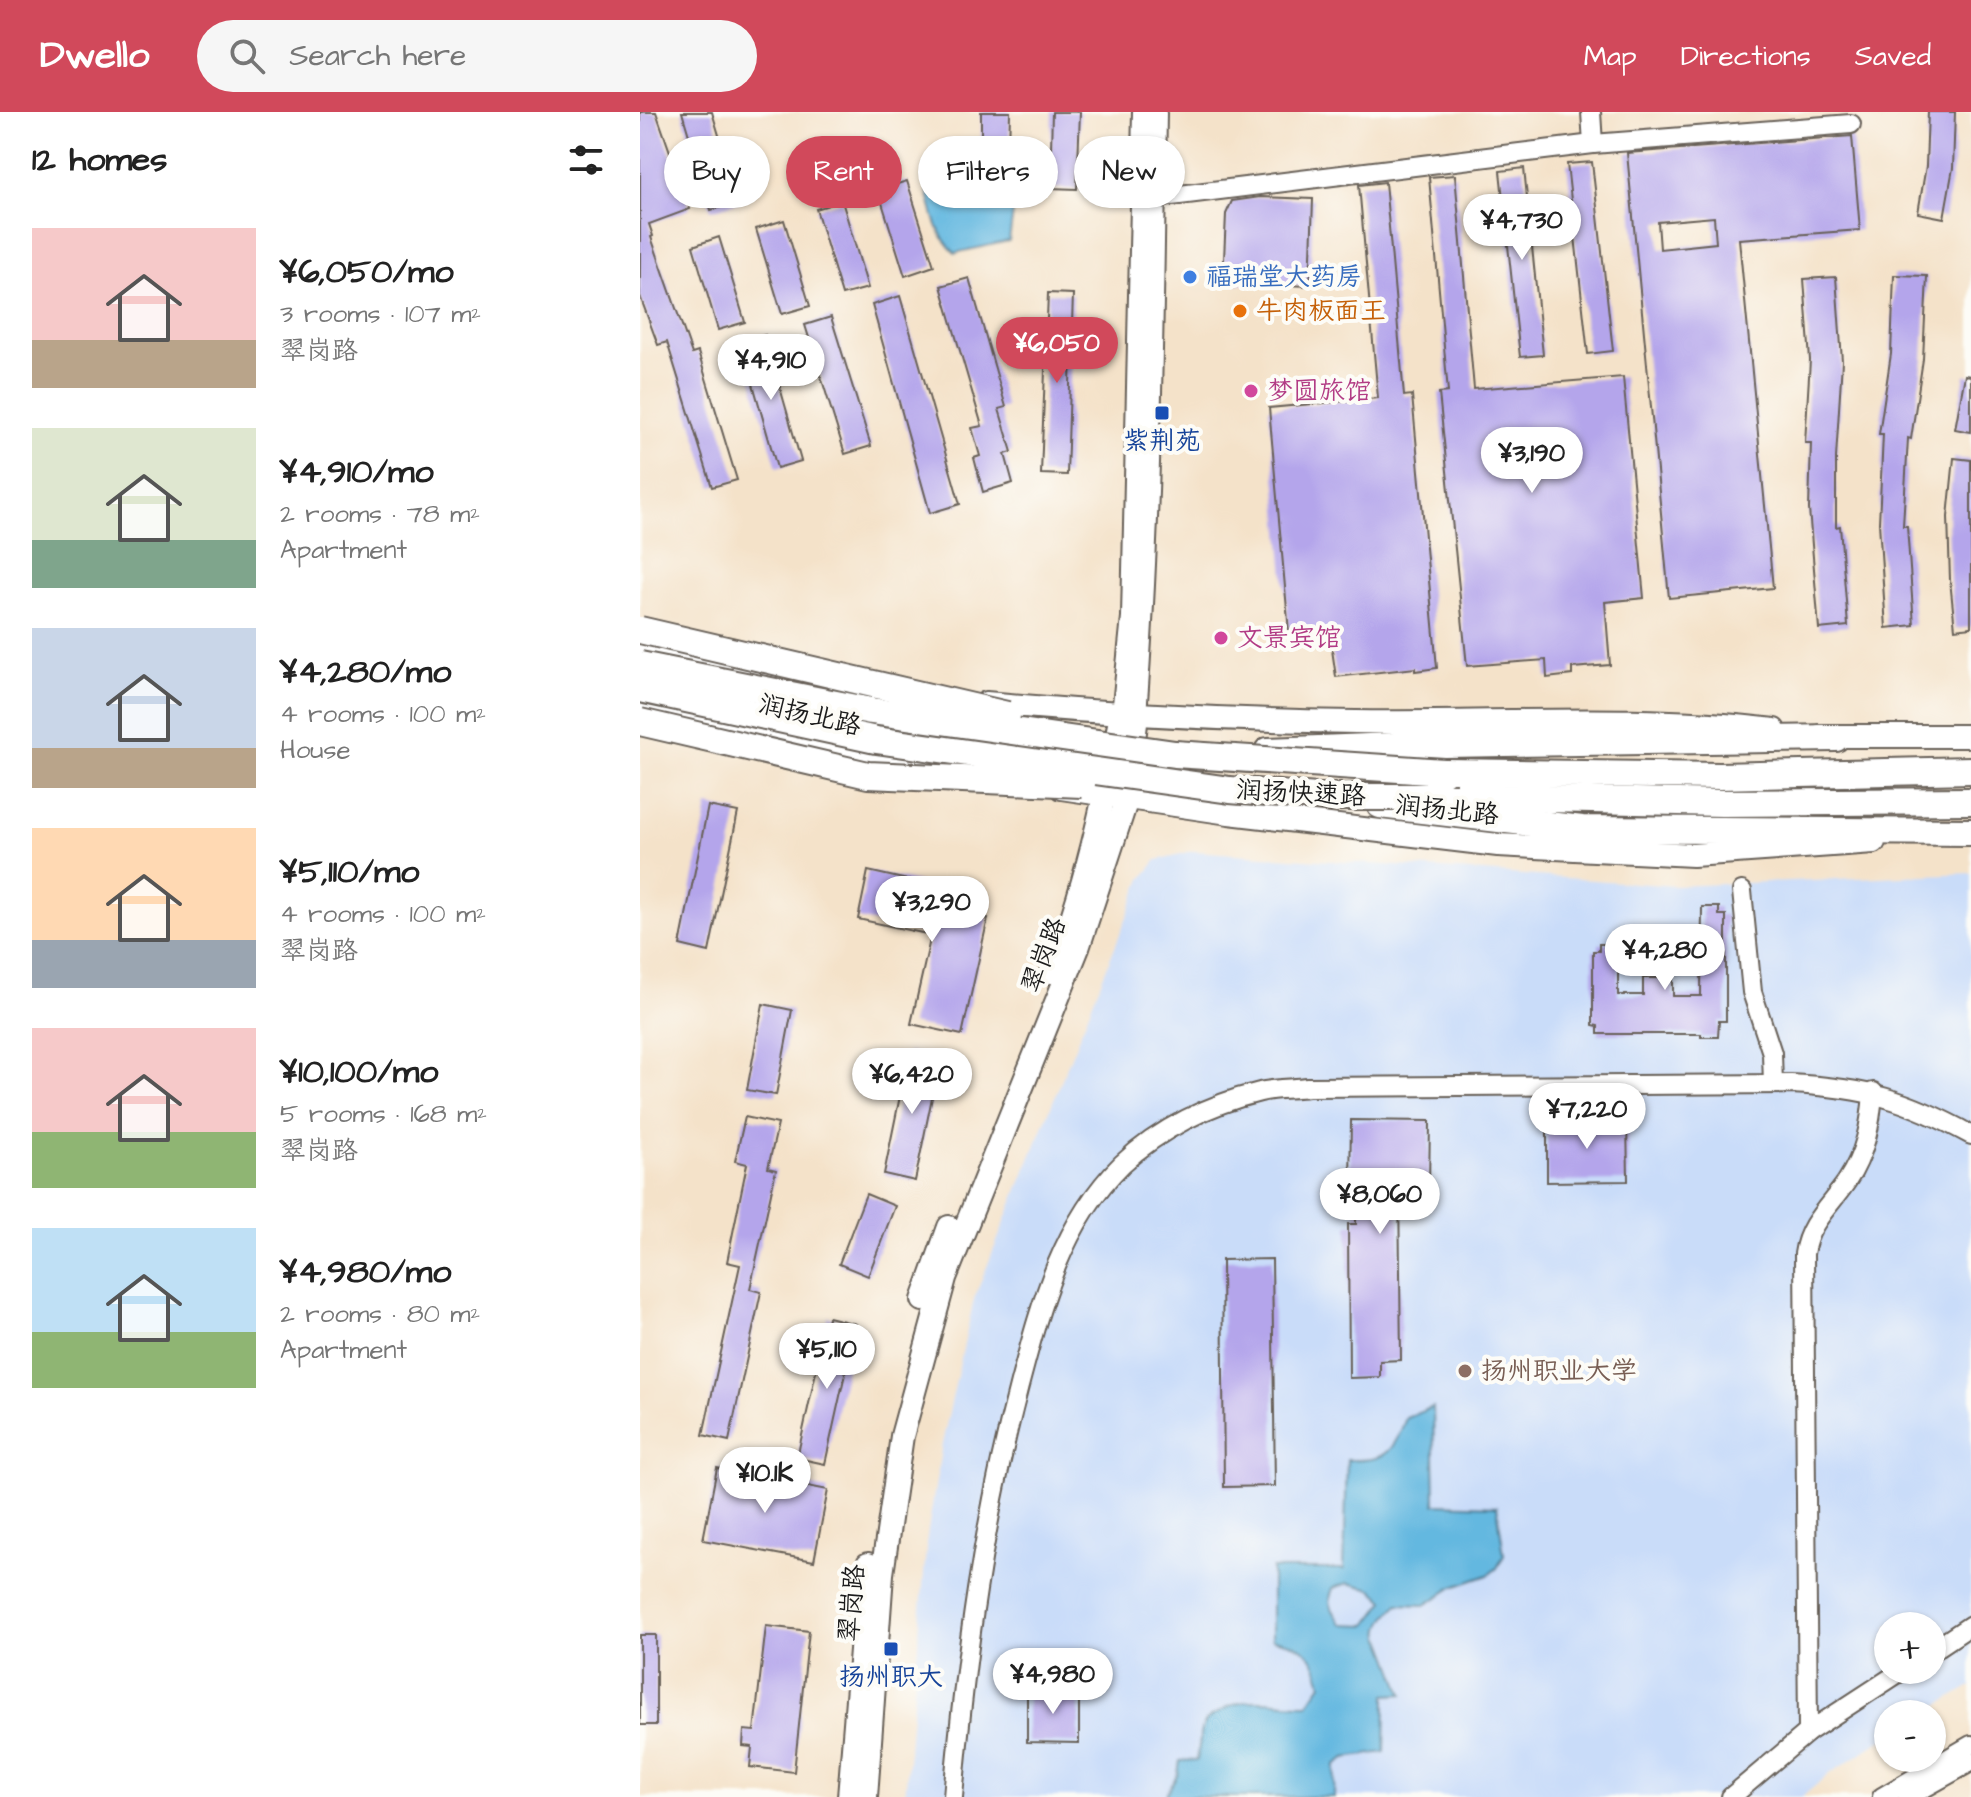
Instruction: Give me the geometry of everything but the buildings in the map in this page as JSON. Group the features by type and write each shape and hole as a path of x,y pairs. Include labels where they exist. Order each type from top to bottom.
{"highway":[{"path":"640,630 1175,754 1445,744 1836,738"},
{"name":"润扬快速路","path":"640,665 871,711 1175,754 1444,772 1720,776 1971,770"},
{"name":"润扬快速路","path":"640,689 876,740 1230,790 1455,806 1971,801"},
{"path":"640,722 868,775 1230,790"},
{"path":"1455,806 1582,829 1971,834"}],"main road":[{"name":"润扬北路","path":"640,648 879,693 1129,715 1357,722 1707,722 1836,738 1971,736"},
{"name":"润扬北路","path":"640,705 868,757 1127,799 1498,845 1693,855 1971,834"},
{"name":"翠岗路","path":"849,1797 866,1573 887,1435 931,1272 1063,946 1129,715"},
{"name":"翠岗路","path":"866,1797 882,1574 902,1436 945,1278 1078,948 1127,799 1129,715"}],"street":[{"name":"翠岗路","path":"1129,715 1142,112"},
{"name":"翠岗路","path":"1156,136 1157,112"},
{"path":"1591,112 1593,144"},
{"path":"1185,194 1593,144 1851,124"},
{"name":"翠岗路","path":"1129,715 1144,618 1151,445 1155,208"},
{"path":"1742,891 1752,992 1772,1053 1773,1084"},
{"path":"953,1797 981,1551 1032,1339 1063,1247 1091,1201 1122,1165 1155,1138 1186,1119 1261,1091 1308,1087 1773,1084 1836,1086 1873,1092 1924,1109 1971,1135"},
{"path":"1808,1732 1804,1254 1813,1224 1848,1180 1861,1155 1871,1122 1873,1092"},
{"path":"1946,1642 1971,1625"},
{"path":"1731,1797 1752,1776 1808,1732 1882,1684"},
{"path":"1882,1797 1971,1745"},
{"path":"1908,1797 1971,1762"}],"shaded area":[{"name":"扬州职业大学","path":"1193,851 1676,886 1971,873 1971,1686 1946,1701 1874,1700 1874,1745 1829,1774 1802,1797 905,1797 927,1537 942,1444 974,1299 1142,879 1157,860"}],"water":[{"path":"932,208 1014,208 1009,241 955,253 943,238"},
{"path":"1433,1407 1435,1504 1497,1506 1504,1555 1497,1568 1488,1575 1453,1587 1425,1605 1398,1604 1383,1623 1381,1636 1403,1694 1386,1695 1385,1752 1345,1758 1335,1765 1334,1797 1165,1797 1178,1774 1180,1761 1197,1760 1202,1730 1210,1718 1242,1702 1308,1704 1322,1684 1315,1664 1306,1651 1272,1639 1272,1569 1344,1569 1347,1460 1371,1459 1386,1453 1406,1418","holes":["1348,1583 1372,1589 1385,1601 1367,1625 1342,1624 1330,1603 1333,1588"]}],"place":[{"name":"福瑞堂大药房","path":"1190,277"},
{"name":"牛肉板面王","path":"1240,311"},
{"name":"梦圆旅馆","path":"1251,391"},
{"name":"紫荆苑","path":"1162,413"},
{"name":"文景宾馆","path":"1221,638"},
{"name":"扬州职业大学","path":"1465,1371"},
{"name":"扬州职大","path":"891,1649"}]}
